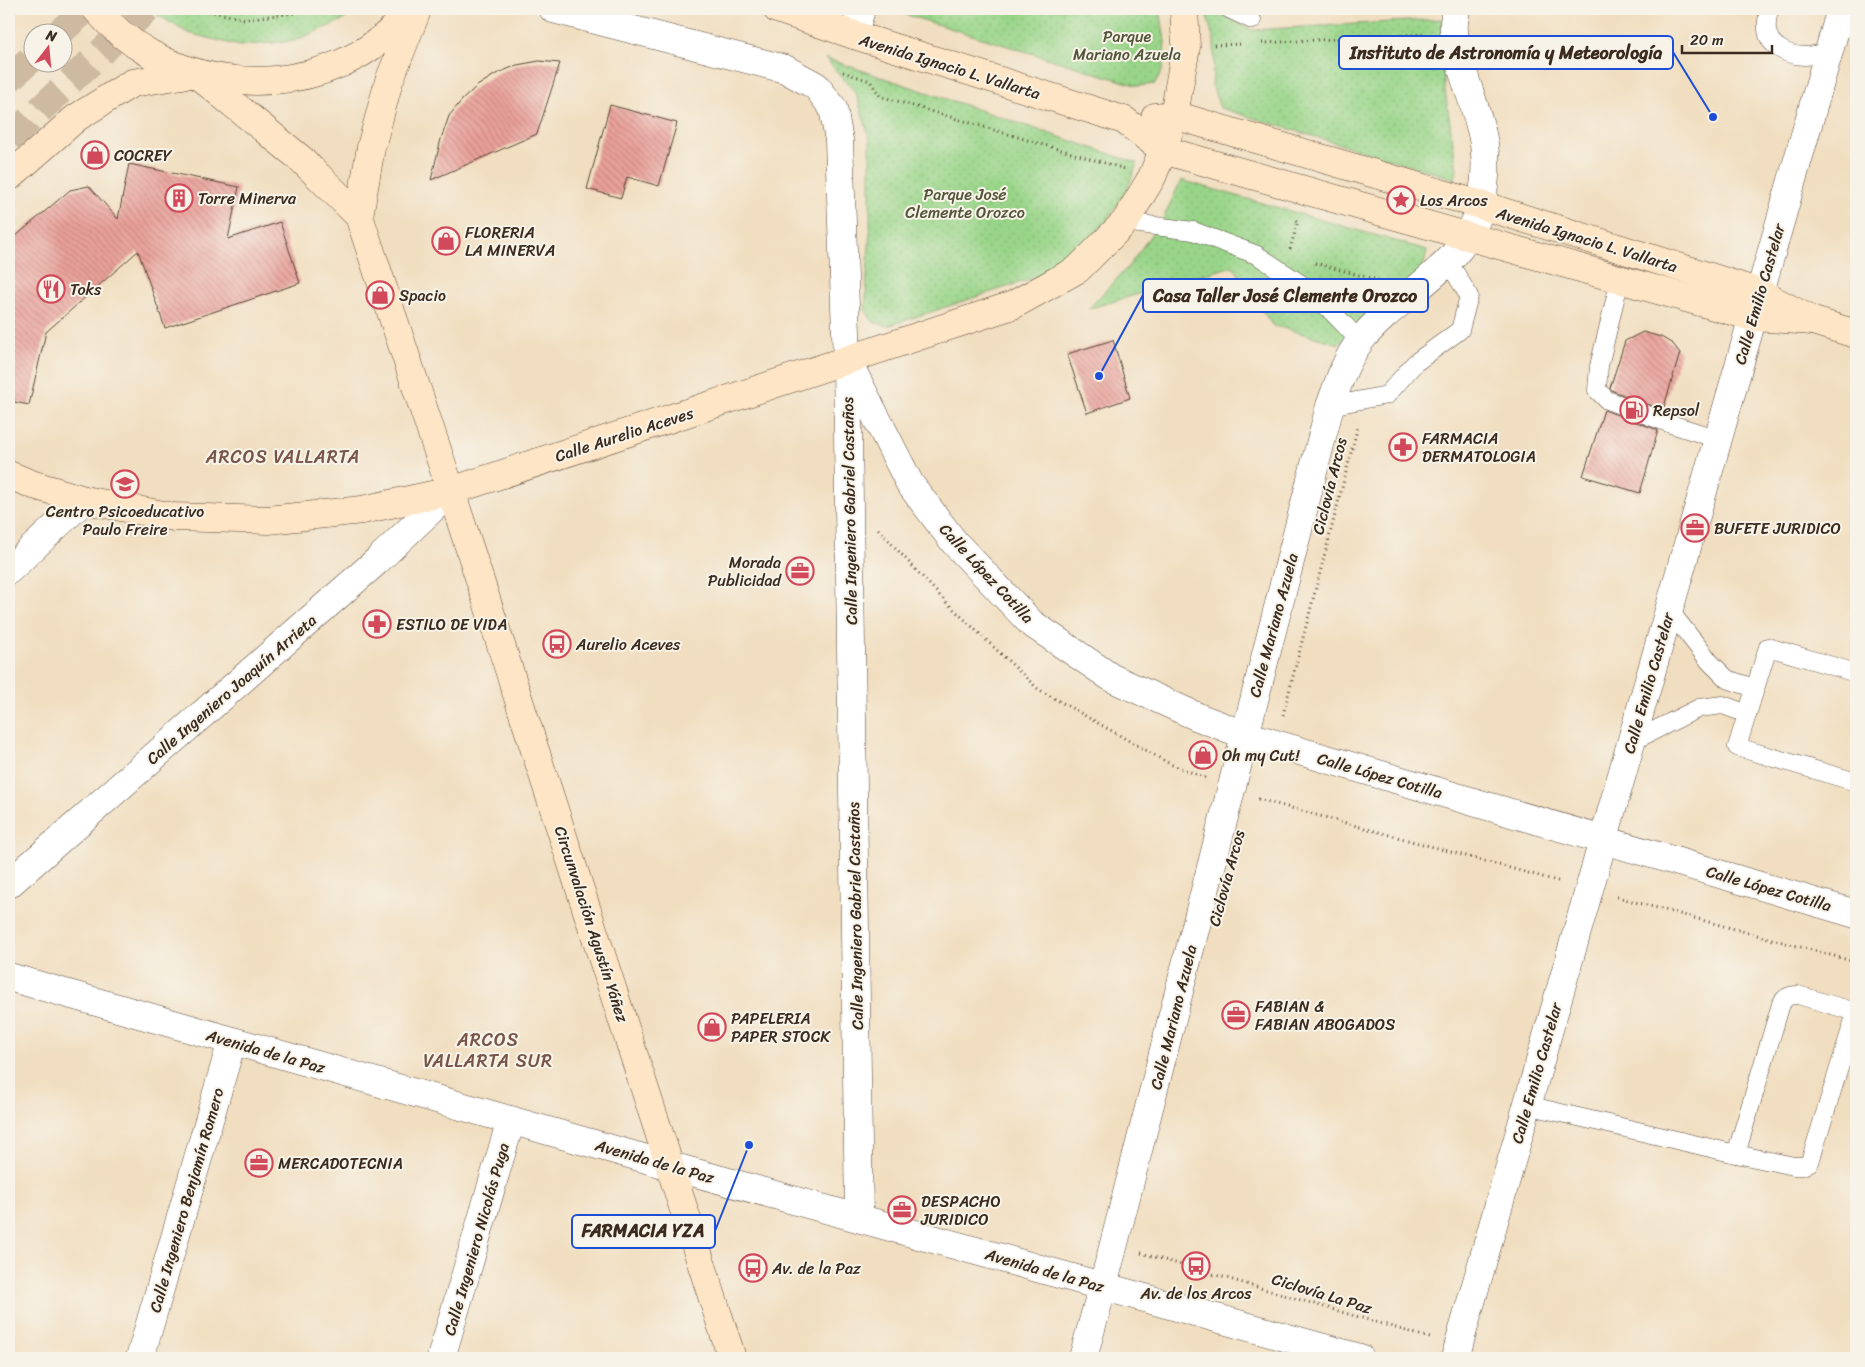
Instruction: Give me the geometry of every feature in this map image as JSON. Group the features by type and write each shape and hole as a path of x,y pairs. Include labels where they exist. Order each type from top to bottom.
{"main road":[{"path":"96,9 109,24 149,54 195,74 237,81 279,80 320,72 359,55 393,30 413,9"},
{"path":"359,216 371,147 389,80 418,9"},
{"name":"Avenida Ignacio L. Vallarta","path":"777,9 1124,120 1163,150 1620,279 1756,305"},
{"name":"Calle Aurelio Aceves","path":"9,475 34,485 84,500 174,517 268,520 362,510 451,491 1013,305 1078,269 1126,222 1152,177 1174,115 1186,47 1184,9"},
{"path":"9,177 76,118 132,83 195,74 301,159 359,216"},
{"name":"Avenida Ignacio L. Vallarta","path":"1124,120 1174,115 1481,205 1756,305 1856,334"},
{"name":"Circunvalación Agustín Yáñez","path":"359,216 451,491 732,1358"}],"street":[{"name":"Calle Ingeniero Gabriel Castaños","path":"553,9 785,69 816,86 833,108 839,140 847,361 859,1218"},
{"path":"854,35 861,9"},
{"name":"Calle Emilio Castelar","path":"1456,1352 1841,9"},
{"name":"Calle Mariano Azuela","path":"1083,1358 1330,406 1343,370 1360,342 1392,309 1448,262 1468,236 1481,205 1486,177 1484,145 1459,59 1455,20"},
{"name":"Calle López Cotilla","path":"847,361 910,484 954,542 1031,623 1112,678 1198,717 1244,735 1856,914"},
{"name":"Calle Ingeniero Joaquín Arrieta","path":"9,884 378,560 451,491"},
{"path":"9,570 84,500"},
{"name":"Avenida de la Paz","path":"9,977 671,1166 1360,1358"},
{"name":"Calle Ingeniero Benjamín Romero","path":"140,1358 232,1041"},
{"name":"Calle Ingeniero Nicolás Puga","path":"441,1358 511,1120"}],"lane":[{"path":"1229,9 1252,20 1242,9"},
{"path":"1769,9 1767,29 1770,41 1781,50 1806,56 1829,52"},
{"path":"1126,222 1193,231 1257,255 1313,292 1360,342"},
{"path":"1330,406 1387,395 1415,363 1460,330 1469,296 1448,262"},
{"path":"1620,279 1599,366 1597,390 1607,400 1718,439"},
{"path":"1669,610 1710,662 1727,679 1754,688"},
{"path":"1856,673 1768,647 1737,747 1856,782"},
{"path":"1631,742 1699,708 1723,705 1747,714"},
{"path":"1527,1105 1736,1154 1794,1166 1803,1166 1810,1162 1856,1012 1798,995 1791,995 1784,999 1736,1154"}],"path":[{"path":"199,9 245,19 294,13 302,9"},
{"path":"1253,44 1455,20"},
{"path":"1186,47 1244,44"},
{"path":"842,71 870,81 880,96 1152,177"},
{"path":"1289,218 1298,221 1289,255"},
{"path":"1307,260 1388,283"},
{"name":"Ciclovía Arcos","path":"1276,744 1365,399"},
{"path":"1258,809 1263,791"},
{"name":"Ciclovía La Paz","path":"1129,1294 1139,1252 1456,1352 1498,1358"}],"green space":[{"path":"147,9 356,9 343,20 294,41 240,46 188,33"},
{"name":"Parque Mariano Azuela","path":"894,9 1160,9 1165,41 1163,69 1155,84 1138,86 897,12"},
{"path":"1205,9 1210,9 1252,30 1442,19 1444,84 1457,170 1455,179 1220,108 1212,85 1214,41"},
{"name":"Parque José Clemente Orozco","path":"825,58 1137,163 1128,188 1105,223 1074,254 1034,278 888,326 873,322 865,310 870,228 870,140 856,93"},
{"path":"1181,180 1427,250 1423,270 1339,344 1272,325 1233,266 1088,309 1128,267 1164,217"}],"building":[{"path":"539,61 560,63 537,134 431,180 449,116 462,100 477,86 496,74 517,65"},
{"path":"610,105 677,123 659,186 627,177 621,198 587,189"},
{"path":"129,164 239,187 228,239 280,222 300,283 165,328 138,251 46,332 29,405 9,401 9,242 70,190 89,186 118,219"},
{"path":"1643,332 1661,337 1673,344 1680,353 1663,410 1613,391 1610,388 1625,341"},
{"path":"1113,340 1130,398 1087,413 1067,354"},
{"path":"1604,410 1658,430 1640,493 1583,476"}],"tunnel":[{"path":"71,22 86,9"},
{"path":"9,139 147,9"},
{"path":"9,79 22,67"}],"place":[{"name":"Instituto de Astronomía y Meteorología","path":"1713,117"},
{"name":"COCREY","path":"95,155"},
{"name":"Torre Minerva","path":"179,198"},
{"name":"Los Arcos","path":"1401,200"},
{"name":"FLORERIA LA MINERVA","path":"446,241"},
{"name":"Toks","path":"51,289"},
{"name":"Spacio","path":"380,295"},
{"name":"Casa Taller José Clemente Orozco","path":"1099,376"},
{"name":"Repsol","path":"1634,410"},
{"name":"FARMACIA DERMATOLOGIA","path":"1403,447"},
{"name":"Centro Psicoeducativo Paulo Freire","path":"125,484"},
{"name":"BUFETE JURIDICO","path":"1695,528"},
{"name":"Morada Publicidad","path":"800,571"},
{"name":"ESTILO DE VIDA","path":"377,624"},
{"name":"Aurelio Aceves","path":"557,644"},
{"name":"Oh my Cut!","path":"1203,755"},
{"name":"FABIAN & FABIAN ABOGADOS","path":"1236,1015"},
{"name":"PAPELERIA PAPER STOCK","path":"712,1027"},
{"name":"FARMACIA YZA","path":"749,1145"},
{"name":"MERCADOTECNIA","path":"259,1163"},
{"name":"DESPACHO JURIDICO","path":"902,1210"},
{"name":"Av. de los Arcos","path":"1196,1266"},
{"name":"Av. de la Paz","path":"753,1268"}],"district":[{"name":"ARCOS VALLARTA","path":"283,457"},
{"name":"ARCOS VALLARTA SUR","path":"488,1050"}]}
